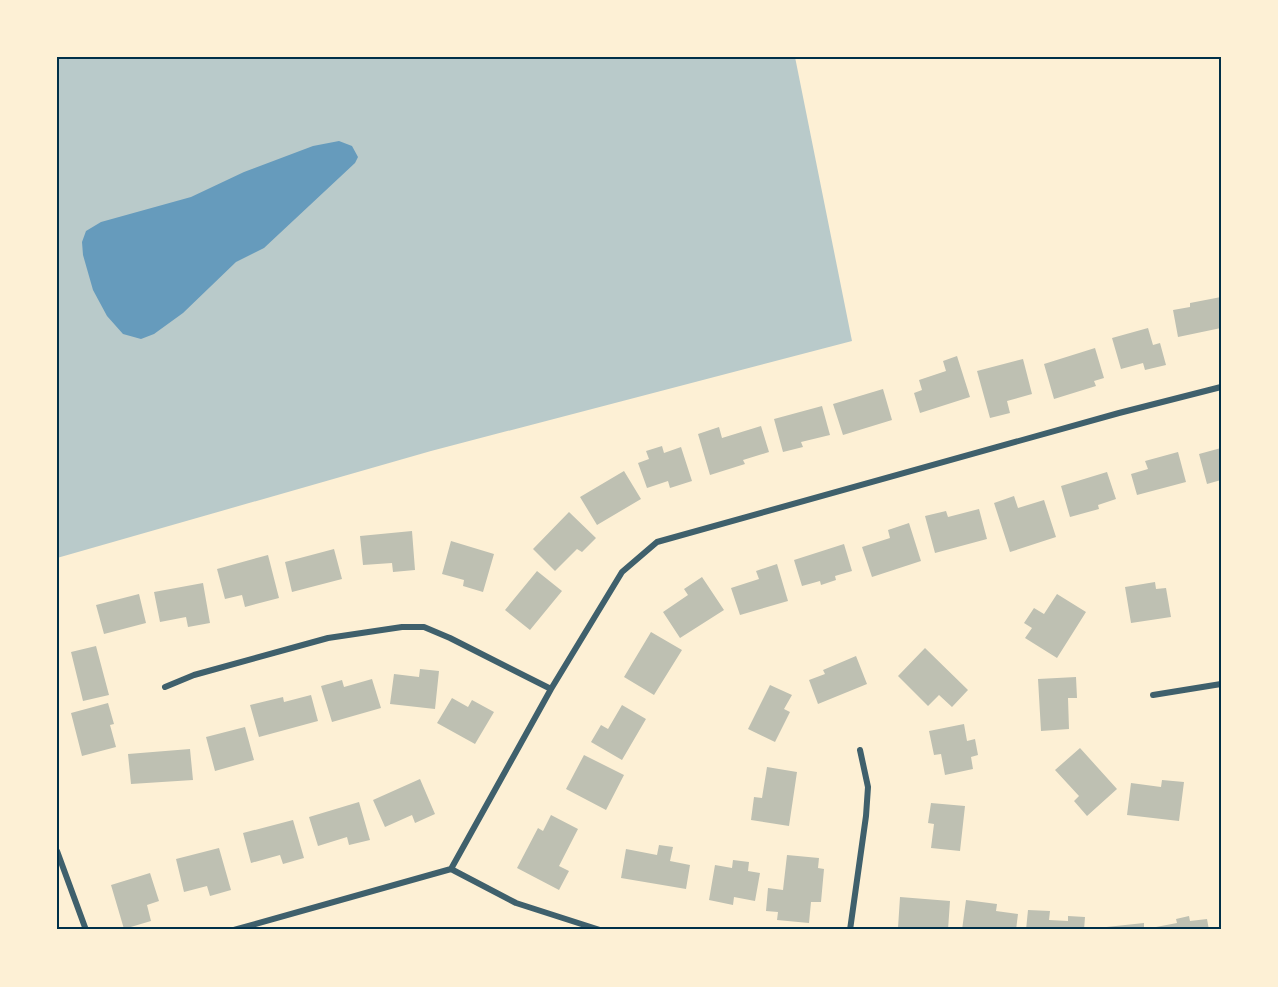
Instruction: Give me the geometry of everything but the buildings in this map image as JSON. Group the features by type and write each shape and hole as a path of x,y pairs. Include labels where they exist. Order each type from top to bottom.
{"street":[{"path":"451,868 551,689 622,572 657,542 1097,419 1221,387"},
{"path":"165,687 194,675 328,638 402,627 424,627 551,689"},
{"path":"1153,695 1221,684"},
{"path":"850,930 868,787 860,750"},
{"path":"57,850 86,930"},
{"path":"234,930 451,868 516,903 600,930"}],"shaded area":[{"path":"57,57 795,57 852,341 431,451 57,558"}],"water":[{"path":"339,141 352,146 358,157 355,163 264,248 236,262 183,313 154,334 141,339 123,334 107,316 93,290 83,255 82,242 86,231 101,222 191,197 244,172 313,146"}]}
